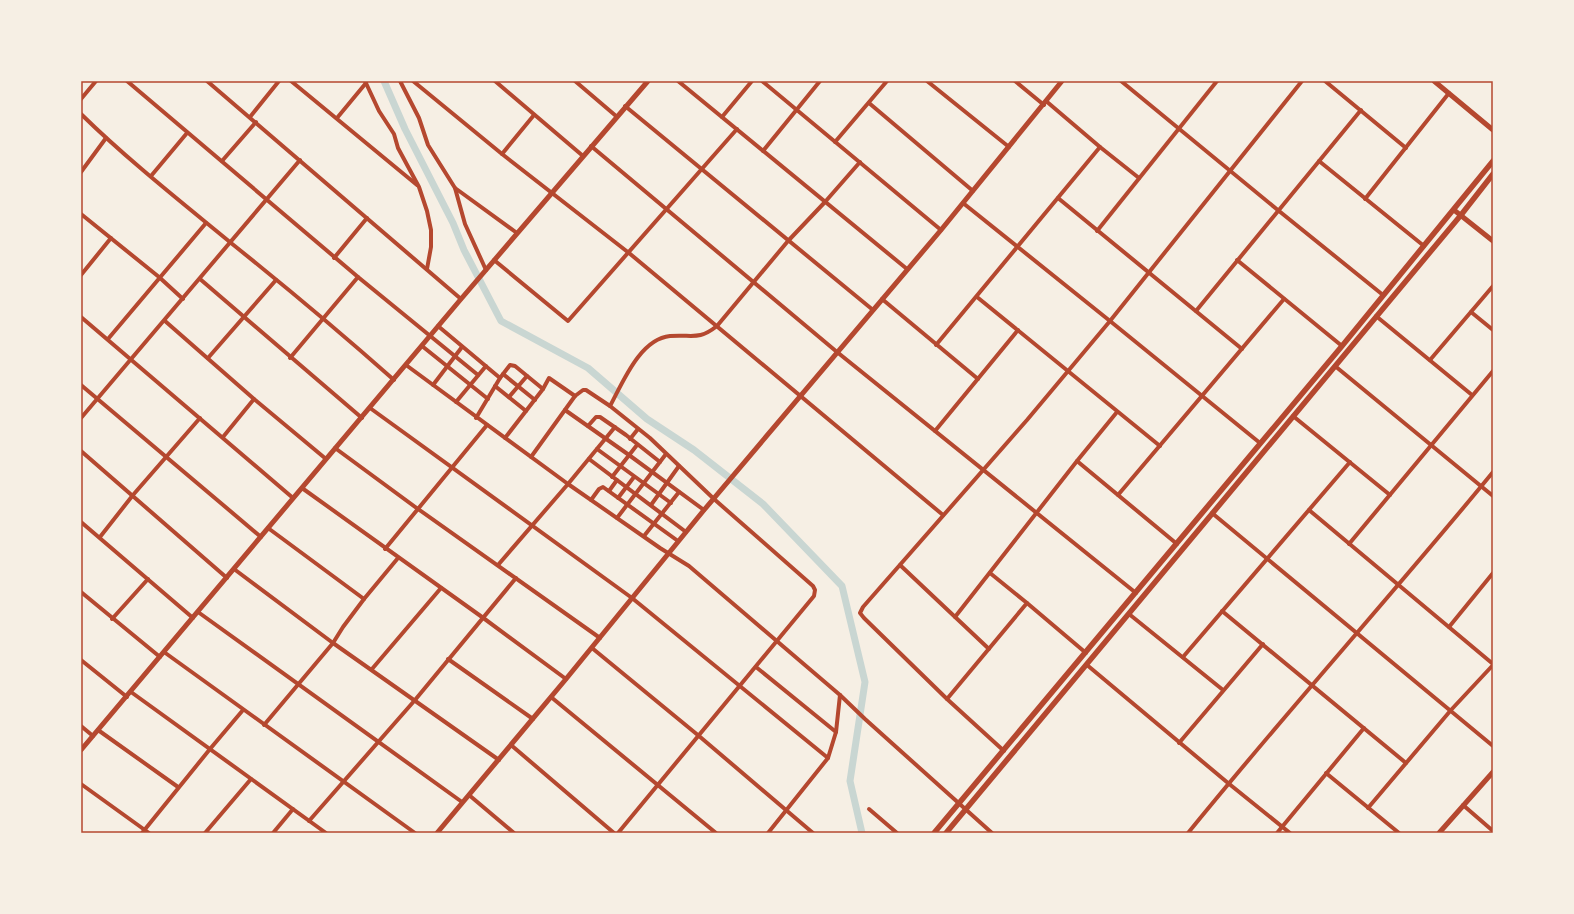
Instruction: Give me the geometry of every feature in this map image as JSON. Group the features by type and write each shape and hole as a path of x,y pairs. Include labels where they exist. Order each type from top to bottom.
{"main road":[{"path":"934,833 1342,346 1493,161"},
{"path":"946,833 1461,215 1493,174"}],"street":[{"path":"81,98 96,81"},
{"path":"127,81 334,258 429,337 478,375"},
{"path":"208,81 461,299"},
{"path":"250,117 279,81"},
{"path":"291,81 419,187"},
{"path":"400,81 419,118 428,145 455,188 465,224 486,270"},
{"path":"413,81 502,154 629,253 943,515"},
{"path":"494,81 583,156"},
{"path":"576,81 616,116"},
{"path":"81,750 438,326 616,116 648,81"},
{"path":"678,81 907,269"},
{"path":"722,117 752,81"},
{"path":"762,81 941,230"},
{"path":"763,151 798,110 820,81"},
{"path":"835,142 886,81"},
{"path":"928,81 1009,147"},
{"path":"1015,81 1139,178"},
{"path":"437,833 592,648 678,541 941,230 1062,81"},
{"path":"1122,81 1383,295"},
{"path":"1097,231 1217,81"},
{"path":"1004,751 947,699 860,613 863,607 984,470 1110,321 1229,170 1302,81"},
{"path":"1325,81 1406,148"},
{"path":"1434,81 1493,130"},
{"path":"337,118 365,82 379,111 394,134 398,148 419,187 427,211 431,230 431,246 427,269"},
{"path":"1365,199 1449,93"},
{"path":"868,103 973,191"},
{"path":"625,106 873,310"},
{"path":"1196,311 1361,110"},
{"path":"81,114 106,138 206,223 324,318 394,380"},
{"path":"502,154 534,115"},
{"path":"222,161 256,122"},
{"path":"494,260 568,321 737,129"},
{"path":"151,176 187,133"},
{"path":"81,172 106,138"},
{"path":"591,146 837,352 1136,593"},
{"path":"936,345 1100,147"},
{"path":"81,418 165,321 300,160"},
{"path":"1319,161 1424,246"},
{"path":"610,406 637,359 654,342 662,337 702,336 717,326 788,241 860,162"},
{"path":"455,188 517,233"},
{"path":"1058,198 1242,348"},
{"path":"963,203 1260,443"},
{"path":"1454,210 1493,241"},
{"path":"81,214 159,277 183,299"},
{"path":"334,258 367,218"},
{"path":"108,339 206,223"},
{"path":"81,275 111,238"},
{"path":"1238,260 1342,346"},
{"path":"290,358 358,277"},
{"path":"200,279 290,358 362,418"},
{"path":"208,358 276,280"},
{"path":"1430,360 1493,286"},
{"path":"977,297 1160,446"},
{"path":"882,299 978,379"},
{"path":"1118,495 1284,299"},
{"path":"1471,312 1493,330"},
{"path":"1376,316 1472,396"},
{"path":"81,317 293,498"},
{"path":"165,321 254,399 326,459"},
{"path":"438,326 486,366 518,386 535,400"},
{"path":"935,431 1018,330"},
{"path":"422,346 488,399"},
{"path":"433,385 462,347"},
{"path":"406,365 476,418 568,484 689,566 778,640 992,833"},
{"path":"476,418 508,366 512,365 543,389"},
{"path":"456,402 486,366"},
{"path":"1335,366 1493,496"},
{"path":"1349,544 1493,371"},
{"path":"509,397 527,376"},
{"path":"505,438 535,400 549,378 575,396"},
{"path":"81,385 261,537"},
{"path":"495,386 526,410"},
{"path":"531,457 575,396 586,390 610,406 638,429 816,590 814,596 740,687 618,833"},
{"path":"223,437 254,399"},
{"path":"370,408 632,598 828,758"},
{"path":"565,410 704,510"},
{"path":"955,617 1117,412"},
{"path":"1293,416 1390,495"},
{"path":"588,426 598,417 615,427 660,462"},
{"path":"100,537 133,495 200,418"},
{"path":"385,549 487,425"},
{"path":"498,565 615,427"},
{"path":"630,438 638,429"},
{"path":"612,477 637,445"},
{"path":"335,448 418,509 600,638"},
{"path":"596,449 671,503"},
{"path":"81,451 227,578"},
{"path":"617,518 666,454"},
{"path":"589,459 686,532"},
{"path":"1077,461 1177,544"},
{"path":"1183,657 1350,462"},
{"path":"650,505 679,466"},
{"path":"1188,833 1493,472"},
{"path":"618,498 634,477"},
{"path":"609,491 617,480"},
{"path":"591,500 601,487 609,491 678,541"},
{"path":"302,488 566,679"},
{"path":"644,536 679,492"},
{"path":"1308,510 1493,664 1451,710 1368,808"},
{"path":"1212,513 1493,746"},
{"path":"81,522 193,618"},
{"path":"268,528 364,599"},
{"path":"264,725 333,643 364,599 398,558"},
{"path":"900,565 989,649"},
{"path":"234,570 333,643 372,669 498,760"},
{"path":"990,573 1086,653"},
{"path":"1449,627 1493,573"},
{"path":"309,821 415,700 482,617 516,578"},
{"path":"1489,578 1493,582"},
{"path":"112,619 148,579"},
{"path":"372,669 441,588"},
{"path":"81,592 160,657"},
{"path":"947,699 1027,603"},
{"path":"1222,611 1406,763"},
{"path":"198,612 462,802"},
{"path":"1129,614 1223,690"},
{"path":"1179,743 1262,644"},
{"path":"592,648 814,833"},
{"path":"164,652 415,833"},
{"path":"448,659 533,719"},
{"path":"81,660 127,697"},
{"path":"1087,665 1228,784 1290,833"},
{"path":"756,667 836,732"},
{"path":"131,692 326,833"},
{"path":"768,833 828,758 836,732 840,695"},
{"path":"551,697 716,833"},
{"path":"143,831 243,710"},
{"path":"81,726 93,736"},
{"path":"1277,833 1364,728"},
{"path":"98,730 178,788"},
{"path":"511,745 614,833"},
{"path":"1439,833 1493,772"},
{"path":"1326,773 1399,833"},
{"path":"205,833 251,779"},
{"path":"81,784 143,831 149,833"},
{"path":"469,795 514,833"},
{"path":"1463,805 1493,831"},
{"path":"273,833 293,809"},
{"path":"869,809 897,833"}],"waterway":[{"path":"384,81 405,129 453,223 464,250 501,321 588,368 647,419 694,450 763,504 842,586 865,682 850,781 862,833"}]}
